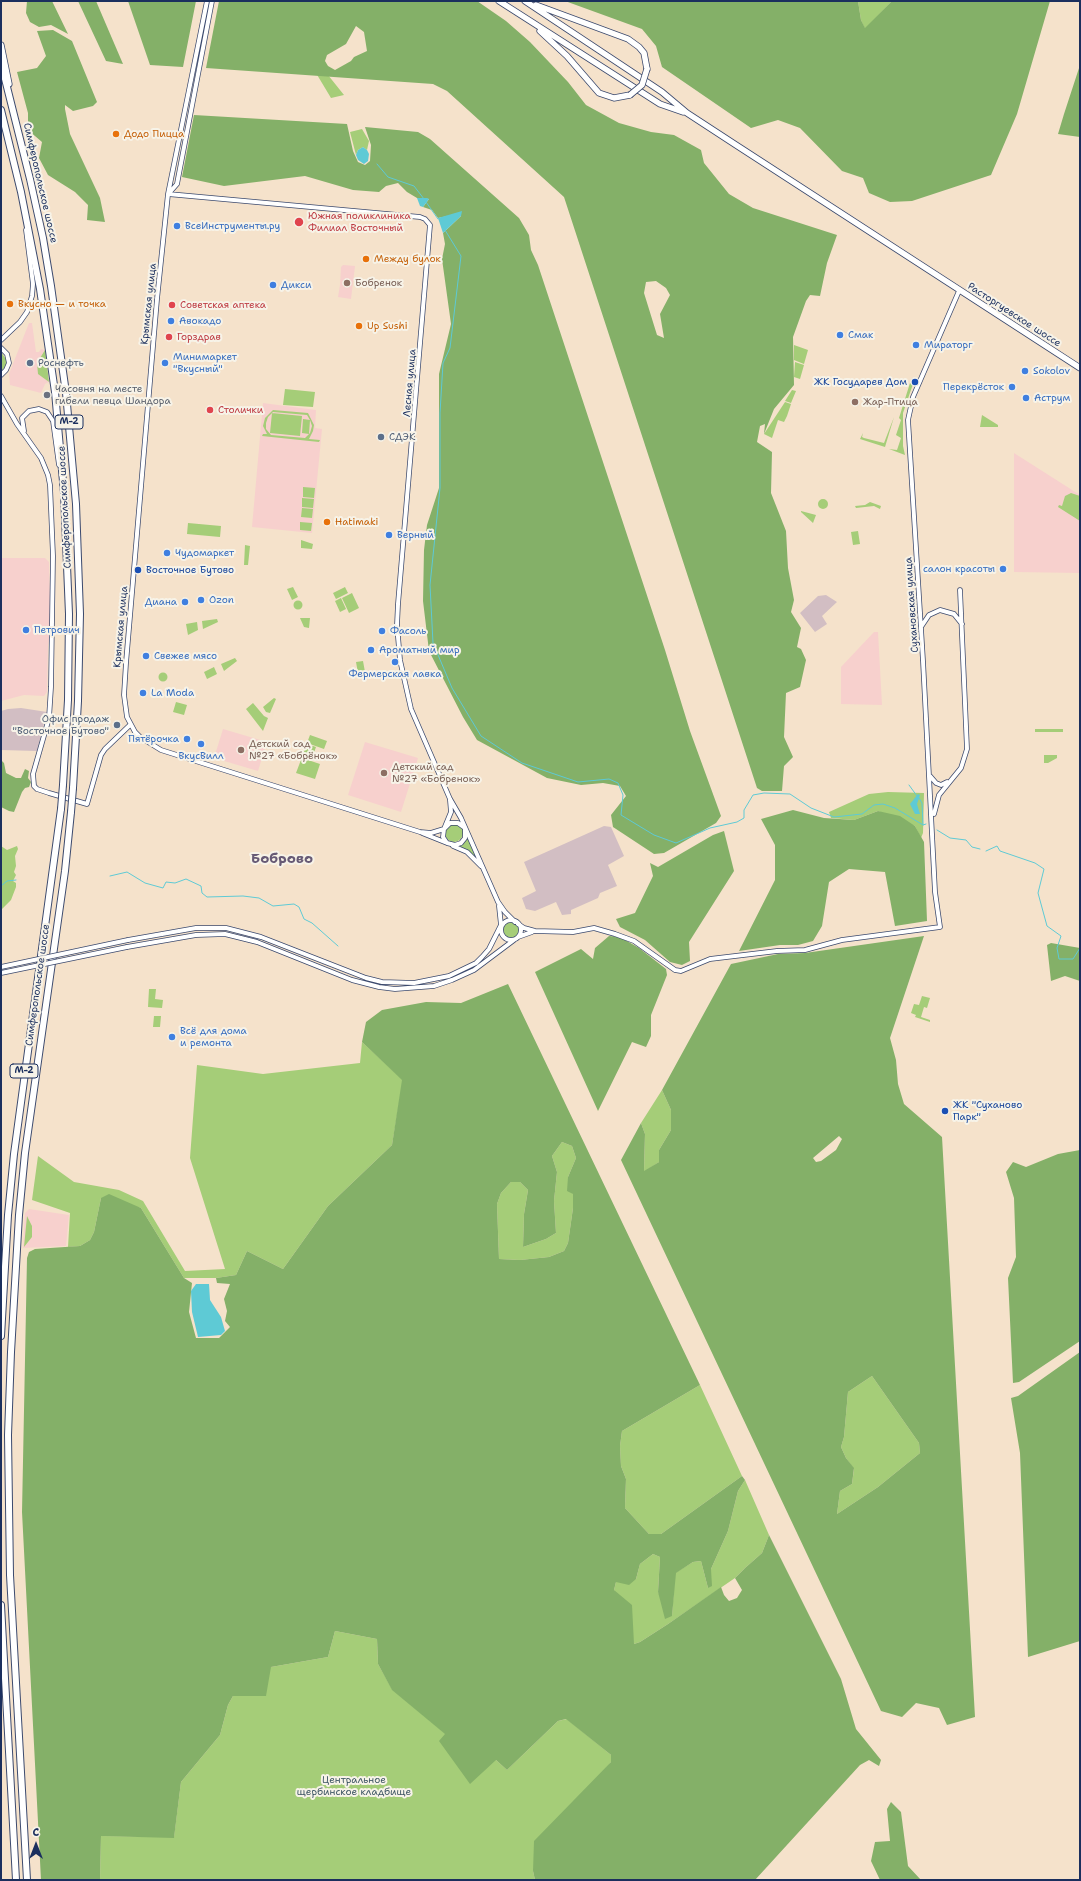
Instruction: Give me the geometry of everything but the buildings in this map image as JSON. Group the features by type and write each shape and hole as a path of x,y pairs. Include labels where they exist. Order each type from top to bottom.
{"highway":[{"name":"Симферопольское шоссе","path":"1,63 22,149 51,286 66,393 74,471 80,614 78,701 71,812 65,871 34,1076 25,1154 19,1215 11,1352 8,1435 10,1575 27,1880"},
{"name":"Симферопольское шоссе","path":"1,110 21,192 50,350 64,493 69,614 68,700 61,809 14,1154 8,1215 1,1336"},
{"path":"1,1605 16,1880"}],"main road":[{"path":"499,1 660,104 688,113"},
{"path":"525,1 628,39 644,53 647,69 642,85 630,95 614,98 599,93 567,56 528,20"},
{"path":"525,1 662,92 688,113"},
{"path":"1,45 22,149"},
{"name":"Расторгуевское шоссе","path":"688,113 959,291 1080,368"},
{"path":"1,119 11,149"}],"street":[{"name":"Крымская улица","path":"207,1 168,194 157,299 124,683 125,707 130,725 140,737 161,750 420,832 431,832 444,829"},
{"path":"168,194 177,184 212,1"},
{"path":"1,340 20,322 27,312 32,296 33,284 21,192"},
{"name":"Лесная улица","path":"168,194 420,217 425,219 430,225 397,630 400,660 411,709 450,800"},
{"name":"Сухановская улица","path":"534,931 574,932 594,928 634,941 675,970 681,971 710,959 777,951 805,950 842,940 940,927 935,892 908,413 917,387 959,291"},
{"path":"1,348 7,354 9,362 6,370 1,375"},
{"path":"1,396 17,424 28,438"},
{"path":"64,493 53,420 47,412 34,409 24,415 22,418 22,427 41,458 48,474 53,556 53,636 50,711 33,774 34,786 37,789 87,804 105,749 130,725"},
{"path":"932,827 939,795 961,768 967,749 960,590"},
{"path":"921,628 929,615 940,610 954,614 962,625"},
{"path":"929,772 932,780 941,785 950,780"},
{"path":"450,800 461,818 498,902 505,912 517,923 524,928 534,931"},
{"path":"444,829 446,825 454,822 462,824 465,828 466,835 464,841 458,845 451,845 445,840 444,829 451,812 450,800"},
{"path":"420,832 467,852 484,870"},
{"path":"498,902 502,925 501,932 504,938 514,940"},
{"path":"1,966 128,940 196,928 226,928 261,937 366,978 389,982 414,983 449,976 476,963 490,949 502,925 507,921 517,923 521,929 518,937"},
{"path":"1,973 196,934 225,934 257,942 352,980 379,987 402,988 434,986 474,970 518,937 534,931"}],"shaded area":[{"name":"Бобренок","path":"343,265 355,266 351,299 338,297 341,267"},
{"name":"Роснефть","path":"29,323 32,323 36,352 39,352 41,349 45,350 49,382 45,384 41,393 10,385 9,374"},
{"path":"263,403 316,410 315,428 322,429 312,533 252,527"},
{"path":"1014,453 1080,495 1080,573 1014,572"},
{"name":"Петрович","path":"1,558 45,558 49,562 51,628 48,646 47,692 44,696 24,695 1,701"},
{"path":"826,595 837,602 822,616 827,624 815,632 800,613 818,596"},
{"path":"874,632 878,632 882,705 841,704 841,667"},
{"path":"21,708 47,712 37,751 1,750 1,711"},
{"name":"Детский сад №27 «Бобрёнок»","path":"223,729 267,742 258,771 214,758"},
{"name":"Детский сад №27 «Бобренок»","path":"365,742 418,758 401,812 348,795"},
{"path":"604,826 611,827 624,856 608,865 617,886 600,893 598,898 571,910 571,914 562,915 556,902 535,911 526,909 522,898 536,891 524,862"},
{"path":"29,1209 69,1215 66,1246 23,1248 25,1213"}],"green space":[{"path":"27,1 52,1 68,34 51,25 39,27 30,22 26,13"},
{"path":"78,1 96,1 123,64 106,61"},
{"path":"128,1 196,1 183,67 150,65"},
{"path":"219,1 477,1 506,21 530,42 568,82 586,105 619,123 651,132 674,135 701,150 704,163 729,194 753,208 837,235 827,263 820,296 810,295 806,301 793,337 794,385 774,409 764,434 765,424 760,426 757,442 772,452 771,493 786,531 788,568 794,600 791,612 801,628 797,647 801,649 806,660 800,687 786,693 784,737 793,757 784,766 782,791 762,791 757,788 564,197 447,91 433,84 206,68","holes":["356,26 364,32 367,51 354,57 351,61 335,70 328,66 325,61 327,55 346,44","656,281 666,288 670,295 660,314 664,338 657,335 644,293 646,282"]},
{"path":"565,1 858,1 861,20 865,28 892,1 1050,1 1017,114 991,175 912,201 890,202 869,193 863,178 842,171 800,128 778,120 751,128 662,67 656,46 642,29"},
{"path":"858,1 892,1 865,29 861,20"},
{"path":"53,30 72,41 97,102 93,106 73,111 65,105 65,109 70,134 100,198 105,222 87,220 88,205 75,192 48,175 39,158 42,142 28,130 28,113 17,72 37,68 46,56 37,31"},
{"path":"1080,65 1080,137 1058,134 1064,114"},
{"path":"313,68 324,70 344,95 331,98"},
{"path":"194,115 347,124 353,151 358,162 365,165 370,161 371,145 365,127 418,132 430,139 519,218 529,235 531,250 538,265 665,650 690,731 721,816 716,823 664,853 654,854 613,827 611,815 626,796 620,786 603,783 581,785 547,778 477,740 463,717 429,651 423,601 424,550 427,525 439,488 439,374 451,324 442,259 445,244 443,233 461,216 453,215 438,218 432,210 423,207 429,199 417,198 407,192 398,183 386,186 379,192 353,190 305,176 224,186 182,177"},
{"path":"362,129 369,141 367,150 363,147 358,150 356,155 350,132"},
{"path":"794,345 808,350 804,364 794,360"},
{"path":"45,350 49,382 38,374 37,363"},
{"path":"1,352 6,359 6,365 1,372"},
{"path":"795,362 804,365 800,379 794,377"},
{"path":"910,383 913,384 903,413 903,446 905,455 889,449 897,450 901,438 896,435 901,420 899,418"},
{"path":"285,389 315,392 313,407 283,405"},
{"path":"792,390 796,391 791,403 785,401"},
{"path":"785,402 791,404 784,422 778,420 772,438 764,434"},
{"path":"273,410 308,413 314,425 309,439 320,440 319,442 262,436 263,434 267,434 263,426 265,418","holes":["273,412 307,415 312,426 310,433 305,438 271,435 266,429 268,417"]},
{"path":"272,413 302,416 300,436 270,433"},
{"path":"982,415 998,425 998,427 980,427"},
{"path":"894,417 885,447 860,439 863,433 862,437 864,438 884,443"},
{"path":"303,419 310,420 309,434 302,433"},
{"path":"303,487 315,488 314,498 303,497"},
{"path":"1071,493 1080,496 1080,521 1058,507 1059,505 1062,506 1065,496"},
{"path":"302,498 314,499 313,508 302,507"},
{"path":"821,499 825,499 827,500 827,508 821,509 818,506 818,502"},
{"path":"870,502 881,506 880,509 874,506 856,508 855,506 865,505"},
{"path":"302,508 313,509 312,518 301,517"},
{"path":"801,512 816,515 813,523"},
{"path":"300,522 312,523 311,531 300,530"},
{"path":"188,523 221,526 220,537 187,534"},
{"path":"858,531 860,544 853,545 851,532"},
{"path":"301,540 313,544 312,549 301,548"},
{"path":"245,545 250,546 248,565 244,565"},
{"path":"293,587 298,597 292,600 287,589"},
{"path":"345,587 348,593 336,599 333,593"},
{"path":"352,593 359,608 349,613 342,598"},
{"path":"341,598 346,609 340,612 335,601"},
{"path":"296,601 300,601 302,605 300,609 296,609 294,607 294,603"},
{"path":"300,618 310,618 309,628 304,627"},
{"path":"217,619 218,622 203,629 202,621"},
{"path":"197,622 198,630 188,635 186,624"},
{"path":"235,658 237,661 224,671 221,664"},
{"path":"363,661 365,672 358,673 356,662"},
{"path":"214,667 217,674 207,679 204,672"},
{"path":"163,672 168,677 163,682 158,677"},
{"path":"274,698 276,699 270,713 266,712 263,707"},
{"path":"176,702 187,705 184,715 173,712"},
{"path":"253,703 264,716 268,718 263,731 246,709"},
{"path":"1035,729 1063,729 1063,732 1035,732"},
{"path":"310,735 327,741 324,749 307,743"},
{"path":"307,744 316,747 311,761 320,764 315,779 296,773"},
{"path":"1044,755 1057,755 1057,758 1048,763 1044,763"},
{"path":"1,760 4,763 6,773 16,778 21,778 25,769 29,771 28,778 31,782 29,787 25,788 22,792 14,812 1,807"},
{"path":"888,792 924,793 923,833 921,838 915,826 878,811 854,820 831,818 829,812 869,794"},
{"path":"793,810 824,818 854,820 878,811 900,816 915,826 924,842 927,921 895,926 885,872 849,869 829,882 822,926 813,941 798,945 780,945 739,951 775,880 775,845 761,819"},
{"path":"454,824 460,827 463,833 460,839 454,842 448,839 445,833 448,827"},
{"path":"724,831 734,871 689,942 690,961 682,965 670,962 645,940 620,927 616,919 635,913 653,876 650,863 658,867 713,835"},
{"path":"468,837 480,862 470,852 459,846"},
{"path":"1,846 7,850 17,846 18,849 15,856 16,866 14,872 16,875 13,881 16,883 16,887 11,900 1,910"},
{"path":"511,922 518,927 519,930 514,937 511,938 504,933 503,930 508,923"},
{"path":"609,936 620,937 639,948 666,969 667,975 651,1015 651,1036 646,1047 632,1042 598,1111 535,972 581,949 593,959 595,948"},
{"path":"924,936 890,1038 896,1060 898,1084 904,1104 942,1137 975,1717 947,1725 939,1708 916,1703 902,1717 881,1711 621,1160 641,1123 645,1134 644,1171 659,1162 659,1150 671,1130 671,1110 662,1090 731,964 778,954 805,953","holes":["839,1136 842,1139 836,1150 821,1161 816,1162 813,1158","872,1376 919,1443 920,1453 878,1487 837,1514 840,1491 852,1484 854,1468 846,1458 841,1447 844,1437 848,1392"]},
{"path":"1051,943 1080,948 1080,981 1065,976 1051,981 1047,945"},
{"path":"508,984 700,1385 622,1431 620,1446 621,1466 626,1479 625,1508 649,1534 661,1534 742,1476 745,1480 738,1491 728,1531 711,1569 712,1586 708,1588 701,1561 693,1562 676,1573 672,1616 665,1619 658,1592 660,1557 653,1554 640,1564 636,1579 629,1585 616,1582 614,1590 632,1605 634,1644 640,1642 668,1624 721,1587 724,1595 729,1601 737,1598 742,1590 735,1578 762,1553 769,1535 841,1679 856,1729 881,1760 879,1766 869,1760 860,1765 755,1880 535,1880 533,1871 534,1841 611,1762 611,1755 566,1719 558,1721 507,1770 496,1760 470,1784 439,1741 445,1734 392,1690 378,1664 377,1639 335,1631 328,1657 271,1667 266,1696 233,1696 228,1705 220,1735 181,1782 174,1838 101,1836 100,1880 41,1880 22,1512 27,1258 29,1252 35,1249 80,1246 90,1240 94,1232 101,1198 109,1194 141,1208 184,1278 192,1283 189,1312 196,1338 219,1338 230,1327 225,1321 227,1311 224,1299 230,1284 217,1283 216,1278 236,1275 247,1251 283,1269 328,1206 392,1145 402,1080 362,1042 366,1022 382,1010 426,1002 461,1003","holes":["562,1142 572,1146 576,1158 568,1177 567,1191 573,1194 573,1208 568,1243 564,1251 549,1257 520,1260 499,1259 497,1204 501,1193 511,1182 520,1182 528,1190 524,1214 523,1247 546,1239 556,1233 554,1201 557,1172 552,1156"]},
{"path":"149,989 156,989 155,999 163,1000 162,1008 148,1007"},
{"path":"922,996 930,998 927,1008 924,1007 921,1017 930,1020 930,1022 915,1017 916,1015 911,1013 914,1004 919,1005"},
{"path":"154,1016 161,1016 160,1027 153,1027"},
{"path":"362,1042 403,1080 392,1145 328,1206 283,1269 247,1251 236,1275 216,1278 184,1278 141,1208 101,1198 94,1232 90,1240 80,1246 68,1247 70,1213 32,1200 38,1156 74,1182 119,1190 143,1201 185,1271 225,1269 190,1158 197,1065 263,1074 360,1063"},
{"path":"662,1090 671,1110 671,1130 659,1150 659,1162 644,1172 645,1134 641,1123"},
{"path":"562,1142 572,1146 576,1158 568,1177 573,1194 573,1208 568,1243 564,1251 549,1257 520,1260 499,1259 497,1204 501,1193 511,1182 520,1182 528,1190 524,1214 523,1247 546,1239 556,1233 554,1201 557,1172 552,1156"},
{"path":"1080,1150 1080,1341 1019,1382 1013,1383 1008,1278 1016,1257 1014,1198 1006,1172 1013,1162 1026,1167 1058,1154"},
{"path":"27,1216 32,1226 32,1237 24,1247"},
{"path":"1080,1352 1080,1641 1028,1657 1020,1453 1011,1398 1018,1396"},
{"path":"872,1376 919,1443 920,1453 878,1487 837,1514 840,1491 852,1484 854,1469 846,1458 841,1447 844,1437 848,1392"},
{"path":"700,1385 742,1476 661,1534 649,1534 625,1508 626,1479 621,1466 620,1446 622,1431"},
{"path":"745,1480 769,1535 762,1553 735,1578 668,1624 640,1642 634,1644 614,1590 616,1582 636,1579 640,1564 653,1554 660,1557 658,1592 672,1616 675,1573 693,1562 701,1561 708,1588 711,1569 728,1531 738,1491"},
{"name":"Центральное щербинское кладбище","path":"335,1631 377,1639 378,1664 392,1689 446,1734 496,1760 507,1770 558,1721 567,1719 611,1755 611,1762 533,1871 535,1880 100,1880 101,1836 174,1837 181,1782 220,1735 228,1705 233,1696 271,1667 328,1657"},
{"path":"891,1802 901,1812 908,1866 921,1880 880,1880 871,1861 875,1842 890,1841 887,1809"}],"water":[{"path":"363,147 369,154 368,161 364,164 358,160 356,155 358,150"},
{"path":"417,198 429,199 423,207 420,206"},
{"path":"462,211 461,216 443,233 438,218"},
{"path":"918,794 920,795 917,804 920,814 915,814 910,804"},
{"path":"196,1284 209,1284 210,1300 221,1317 225,1331 221,1335 198,1337 192,1312 191,1291"}],"waterway":[{"path":"377,164 388,177 414,186 424,199"},
{"path":"426,202 438,219"},
{"path":"445,230 461,256 450,348 443,363 440,413 440,488 430,585 433,643 452,688 481,736 522,763 578,782 609,779 618,783 623,795 621,815 654,835 676,843 710,828 737,822 744,818 744,810 753,795 764,793 790,794 811,808 834,817 862,814 874,805 883,804 895,808 923,825"},
{"path":"909,785 917,796"},
{"path":"919,798 922,803 923,825 926,824"},
{"path":"937,830 950,838 966,840 972,847 980,849"},
{"path":"986,851 997,846 1000,851 1035,863 1044,869 1038,893 1047,926 1061,936 1057,948 1059,959 1073,959 1080,948"},
{"path":"110,876 127,872 145,883 163,888 166,882 175,883 186,879 201,886 202,893 207,897 243,896 259,898 273,906 294,904 299,907 304,919 312,923 338,946"},
{"path":"1,886 7,881 16,880"}],"place":[{"name":"Додо Пицца","path":"116,134"},
{"name":"Южная поликлиника Филиал Восточный","path":"299,222"},
{"name":"ВсеИнструменты.ру","path":"177,226"},
{"name":"Между булок","path":"366,259"},
{"name":"Бобренок","path":"347,283"},
{"name":"Дикси","path":"273,285"},
{"name":"Вкусно — и точка","path":"10,304"},
{"name":"Советская аптека","path":"172,305"},
{"name":"Авокадо","path":"171,321"},
{"name":"Up Sushi","path":"359,326"},
{"name":"Смак","path":"840,335"},
{"name":"Горздрав","path":"169,337"},
{"name":"Мираторг","path":"916,345"},
{"name":"Роснефть","path":"30,363"},
{"name":"Минимаркет \"Вкусный\"","path":"165,363"},
{"name":"Sokolov","path":"1025,371"},
{"name":"ЖК Государев Дом","path":"915,382"},
{"name":"Перекрёсток","path":"1012,387"},
{"name":"Часовня на месте гибели певца Шандора","path":"47,395"},
{"name":"Аструм","path":"1026,398"},
{"name":"Жар-Птица","path":"855,402"},
{"name":"Столички","path":"210,410"},
{"name":"СДЭК","path":"381,437"},
{"name":"Hatimaki","path":"327,522"},
{"name":"Верный","path":"389,535"},
{"name":"Чудомаркет","path":"167,553"},
{"name":"салон красоты","path":"1003,569"},
{"name":"Восточное Бутово","path":"138,570"},
{"name":"Ozon","path":"201,600"},
{"name":"Диана","path":"185,602"},
{"name":"Петрович","path":"26,630"},
{"name":"Фасоль","path":"382,631"},
{"name":"Ароматный мир","path":"371,650"},
{"name":"Свежее мясо","path":"146,656"},
{"name":"Фермерская лавка","path":"395,662"},
{"name":"La Moda","path":"143,693"},
{"name":"Офис продаж \"Восточное Бутово\"","path":"117,725"},
{"name":"Пятёрочка","path":"187,739"},
{"name":"ВкусВилл","path":"201,744"},
{"name":"Детский сад №27 «Бобрёнок»","path":"241,750"},
{"name":"Детский сад №27 «Бобренок»","path":"384,773"},
{"name":"Всё для дома и ремонта","path":"172,1037"},
{"name":"ЖК \"Суханово Парк\"","path":"945,1111"}],"district":[{"name":"Боброво","path":"282,859"}]}
